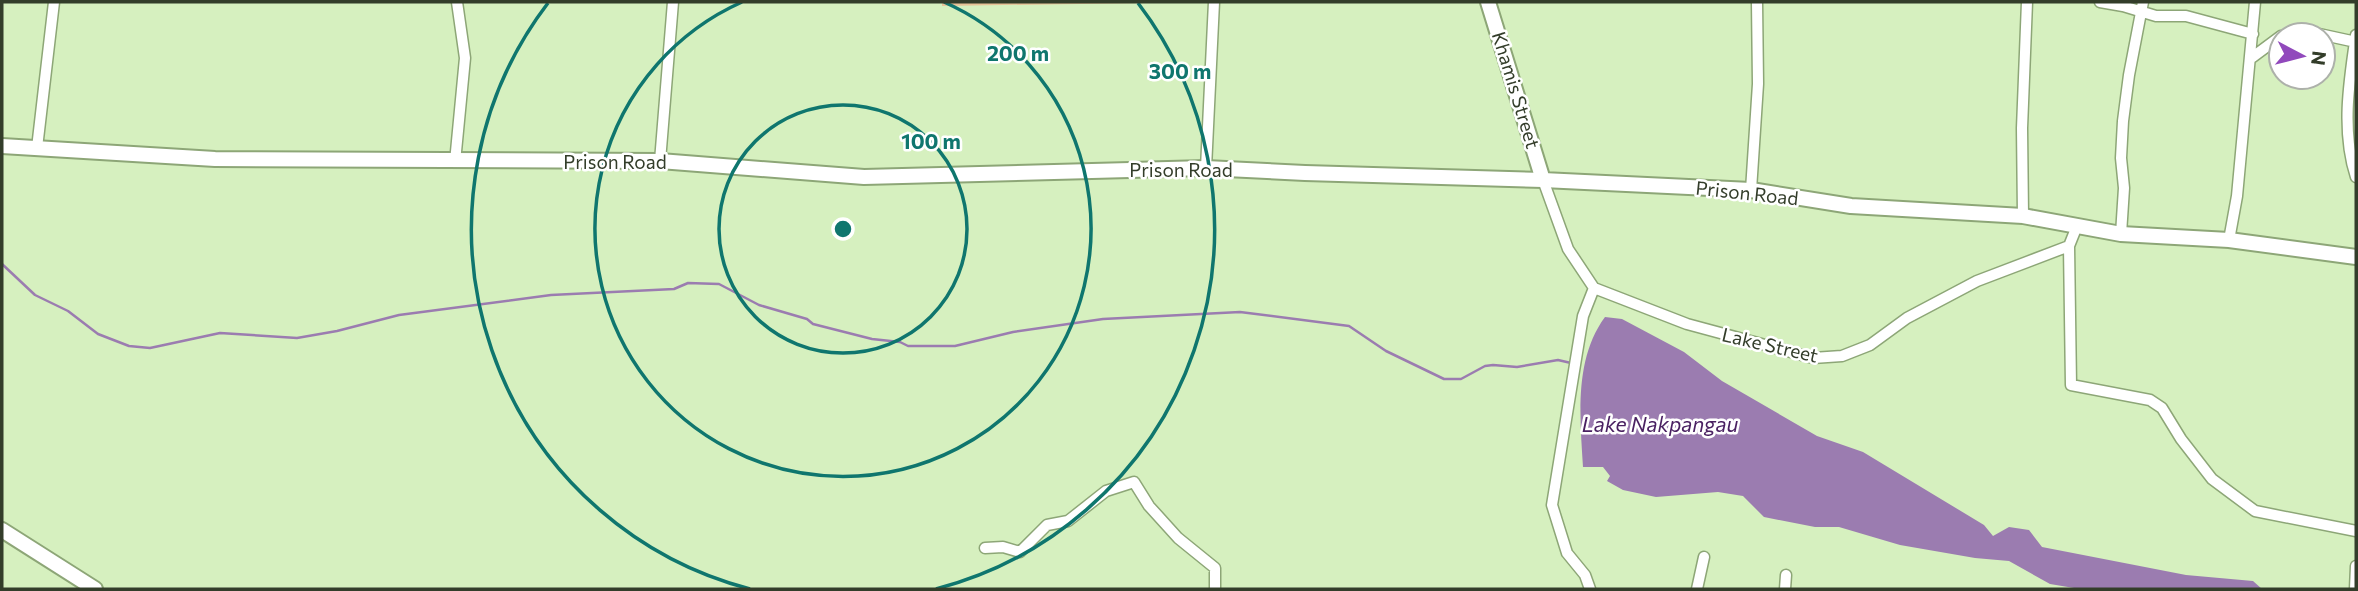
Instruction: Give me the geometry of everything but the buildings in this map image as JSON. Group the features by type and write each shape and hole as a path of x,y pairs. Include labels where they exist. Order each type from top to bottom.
{"street":[{"path":"37,148 54,2"},
{"path":"455,162 465,58 457,2"},
{"path":"660,161 673,2"},
{"path":"1206,168 1214,2"},
{"name":"Khamis Street","path":"1488,2 1543,180"},
{"path":"1751,190 1758,84 1757,2"},
{"path":"2023,216 2022,127 2027,2"},
{"path":"2100,2 2142,7 2156,16 2186,16 2253,34"},
{"path":"2229,240 2237,195 2255,2"},
{"path":"2120,234 2124,188 2121,158 2123,121 2142,7"},
{"path":"2337,36 2356,39 2346,122 2348,148 2356,177"},
{"path":"2250,59 2267,47"},
{"name":"Prison Road","path":"2,146 215,159 660,161 864,177 1206,168 1543,180 1751,190 1851,206 2023,216 2120,234 2229,240 2356,257"},
{"path":"1543,180 1568,249 1594,288 1583,316 1552,505 1567,553 1585,575 1590,589"},
{"path":"2077,226 2069,246 2071,385 2150,400 2162,408 2181,439 2212,479 2255,512 2356,531"},
{"name":"Lake Street","path":"1594,288 1687,324 1766,347 1812,358 1842,356 1870,345 1907,318 1977,281 2069,246"},
{"path":"985,548 1003,547 1020,552 1047,526 1068,521 1106,491 1135,482 1149,506 1178,538 1215,568 1216,589"},
{"path":"2,530 94,589"},
{"path":"1697,589 1704,557"},
{"path":"2355,589 2356,566"},
{"path":"1785,589 1786,575"}],"shaded area":[{"path":"942,2 1208,2 942,6"}],"water":[{"name":"Lake Nakpangau","path":"1605,317 1622,319 1684,352 1722,381 1817,436 1863,452 1984,525 1993,536 2009,527 2029,530 2042,547 2186,575 2253,581 2262,589 2080,589 2050,584 2009,561 1900,545 1839,527 1815,527 1764,517 1743,496 1718,492 1656,497 1623,490 1607,481 1610,476 1603,467 1583,467 1581,389 1588,351"}],"waterway":[{"path":"2,264 35,295 68,311 98,334 129,346 150,348 220,333 297,338 399,315 551,295 674,289 688,283 719,284 759,305 807,319 813,324 908,346 955,346 1013,332 1103,319 1240,312 1349,326 1386,351 1444,379 1461,379 1485,366 1517,367 1558,360 1571,363"}]}
